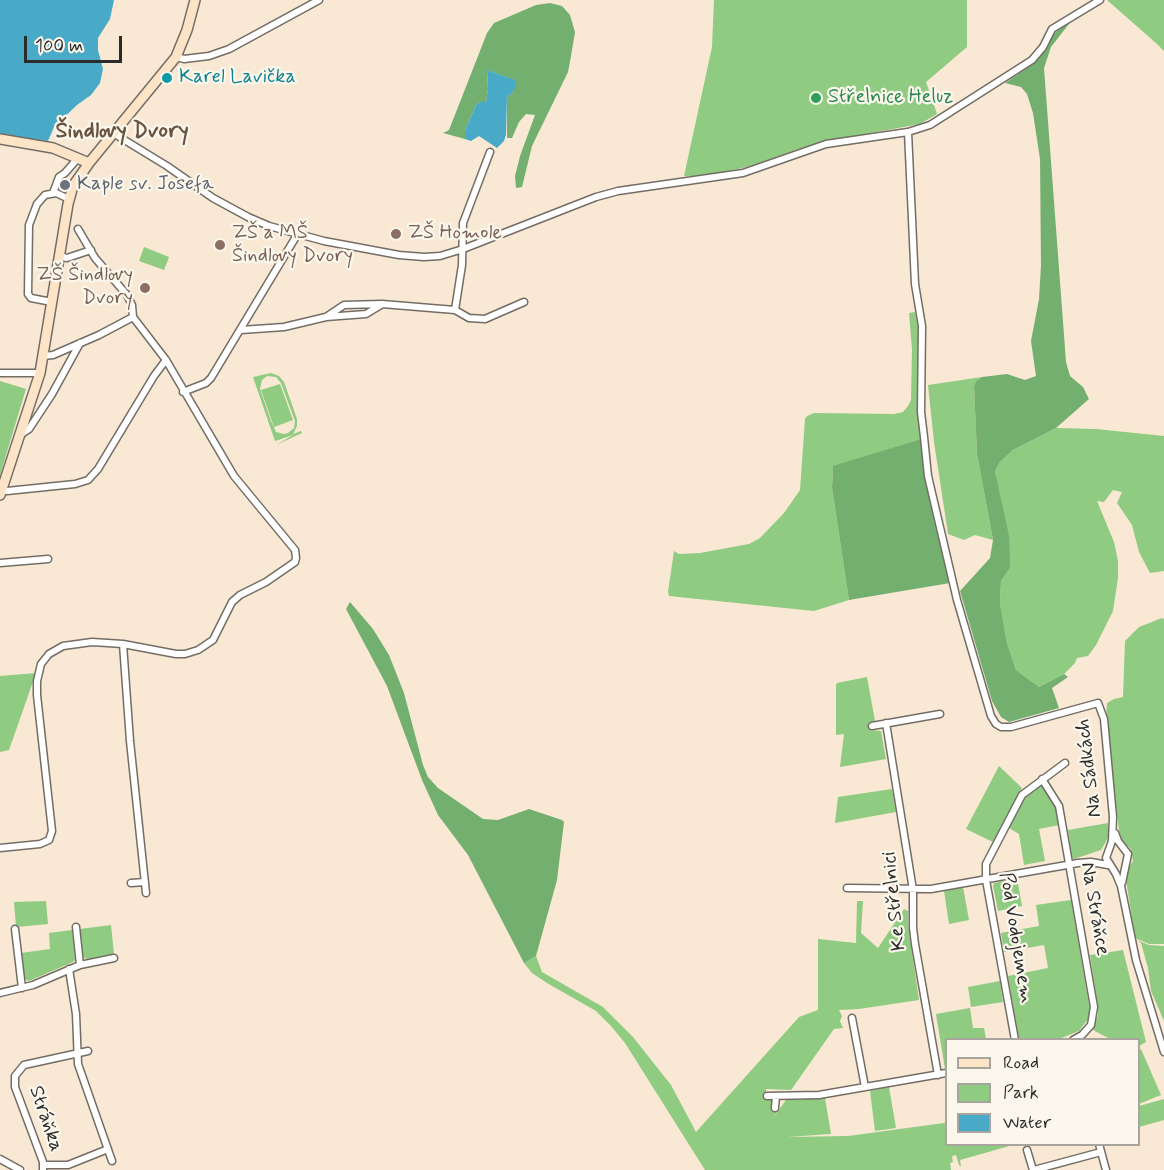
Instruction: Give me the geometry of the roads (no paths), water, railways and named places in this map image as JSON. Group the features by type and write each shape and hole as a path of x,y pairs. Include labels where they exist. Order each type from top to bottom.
{"street":[{"path":"166,360 98,469 88,480 75,484 1,493 40,373 73,186 89,163 176,57 187,30 195,0"},
{"path":"176,57 184,59 209,56 229,49 319,0"},
{"path":"113,133 236,211 269,226 297,235 411,257 440,256 596,197 618,191 743,173 826,144 908,132 942,118 1032,60 1052,30 1100,0"},
{"name":"Na Sádkách","path":"908,132 915,284 922,326 921,412 928,476 957,600 991,716 996,724 1011,728 1098,703 1104,719 1114,830 1118,841 1124,848"},
{"path":"0,139 53,148 89,163"},
{"path":"455,310 464,223 490,152"},
{"path":"53,193 59,177 78,158"},
{"path":"52,302 31,298 27,290 29,225 40,198 53,193 69,199"},
{"path":"0,848 40,844 49,840 52,831 37,695 41,664 49,654 56,649 75,643 123,644 176,654 198,650 213,640 232,602 240,595 266,582 295,562 296,558 295,550 234,476 166,360 132,317 132,305 127,295 91,250 78,229"},
{"path":"183,392 206,383 212,378 297,235"},
{"path":"59,256 67,258 91,250"},
{"path":"326,317 344,305 382,304 455,310 469,318 484,319 524,302"},
{"path":"241,330 284,327 326,317 366,314 382,304"},
{"path":"43,356 53,355 132,317"},
{"path":"19,435 29,429 68,367 80,343"},
{"path":"0,373 40,373"},
{"path":"0,563 48,559"},
{"path":"123,644 130,741 146,893"},
{"path":"872,726 940,714"},
{"name":"Ke Střelnici","path":"886,723 913,890 913,928 938,1075"},
{"name":"Pod Vodojemem","path":"1015,1038 986,880 986,864 1022,795 1065,764"},
{"name":"Na Stráňce","path":"1042,779 1059,806 1094,1014 1091,1025 1077,1038"},
{"name":"Na Sádkách","path":"1109,850 1114,830"},
{"path":"1091,862 1116,846 1124,848 1129,858 1121,886"},
{"path":"1109,850 1106,858 1121,886 1136,960 1164,1052"},
{"path":"847,888 913,890 1091,862 1119,869 1126,865"},
{"path":"131,883 145,882"},
{"path":"76,927 80,965"},
{"path":"15,929 22,988"},
{"path":"0,993 22,988 80,965 114,958"},
{"path":"69,969 79,1070 111,1161"},
{"path":"852,1018 865,1087"},
{"name":"Stráňka","path":"43,1168 15,1087 15,1076 24,1065 88,1051"},
{"path":"767,1096 819,1095 945,1073"},
{"path":"775,1108 776,1096"},
{"path":"1027,1150 1034,1170 1100,1148 1106,1170"},
{"path":"43,1168 73,1164 108,1149"},
{"name":"Stráňka","path":"0,1160 20,1170"}],"water":[{"path":"0,0 114,0 110,19 98,38 98,50 103,69 100,83 91,95 54,127 48,141 0,136"},
{"path":"487,70 515,80 516,85 507,97 506,135 497,148 479,136 471,141 465,139 465,130 476,105 486,102"}],"place":[{"name":"Karel Lavička","path":"167,78"},
{"name":"Střelnice Heluz","path":"816,98"},
{"name":"Kaple sv. Josefa","path":"65,185"},
{"name":"ZŠ Homole","path":"396,234"},
{"name":"ZŠ a MŠ Šindlovy Dvory","path":"220,245"},
{"name":"ZŠ Šindlovy Dvory","path":"145,288"}],"district":[{"name":"Šindlovy Dvory","path":"122,132"}]}
